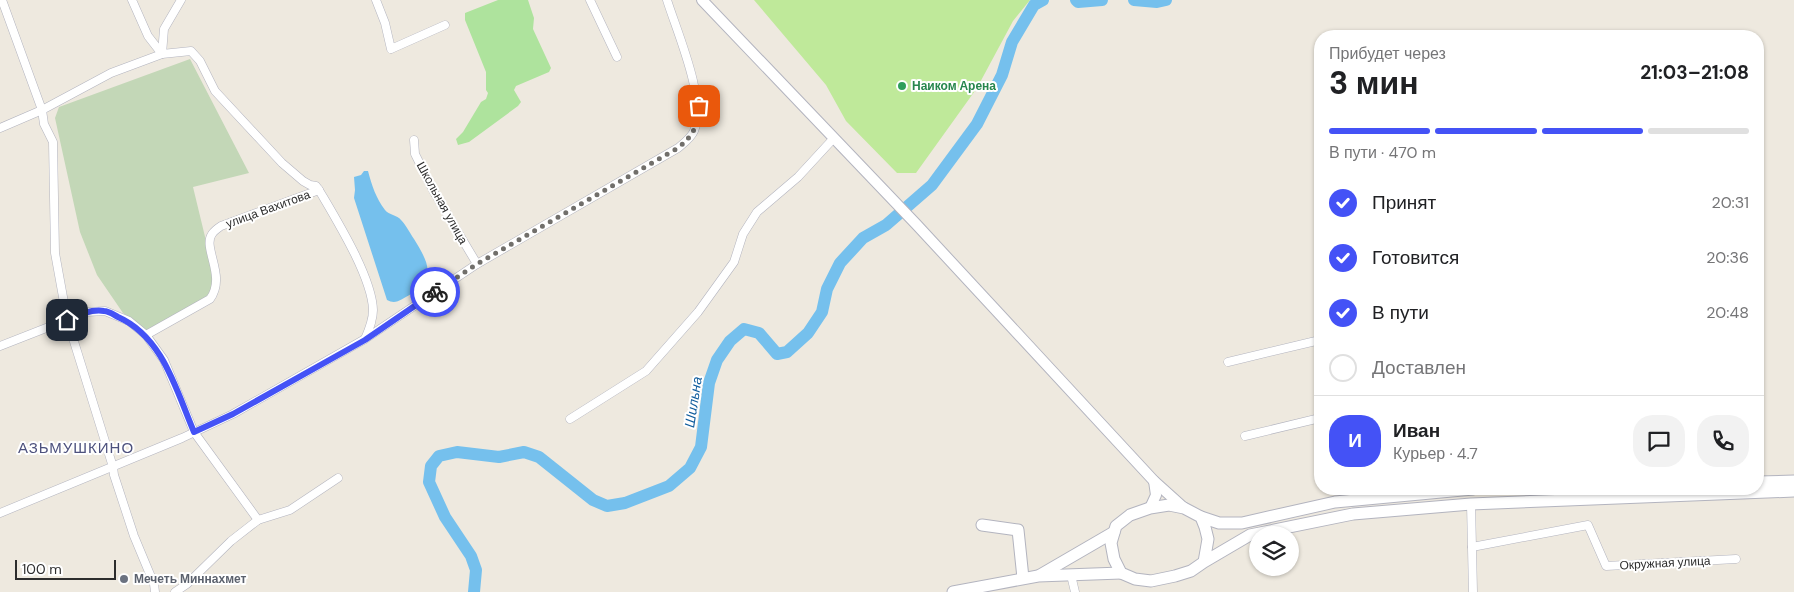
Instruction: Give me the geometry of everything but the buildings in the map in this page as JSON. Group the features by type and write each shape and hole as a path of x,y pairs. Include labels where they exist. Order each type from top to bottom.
{"main road":[{"path":"1764,482 1794,481"},
{"path":"1764,492 1794,491"},
{"path":"1121,573 1114,559 1111,543 1116,526 1130,514 1169,505 1184,508 1201,517 1219,523 1242,523 1335,502 1354,495"},
{"path":"953,592 1038,576 1121,573 1135,579 1150,581 1191,571 1250,536 1353,514 1471,504 1695,495"},
{"path":"1201,517 1208,539 1204,562"},
{"path":"982,525 1018,530 1023,578"},
{"path":"1038,576 1114,532"}],"street":[{"path":"2,0 42,110 44,124 53,142 55,253 67,320 114,475 134,536 154,584 155,592"},
{"path":"132,0 148,36 162,54"},
{"path":"162,54 164,29 181,0"},
{"path":"376,0 385,23 391,49 445,26"},
{"path":"590,0 617,57"},
{"path":"0,513 113,467 233,414 365,340 477,264 678,148 694,132 699,106 695,86 667,0"},
{"path":"702,0 916,224 1154,481 1184,508"},
{"path":"0,128 42,110 111,73 162,54 191,51 200,61 215,91 282,163 303,181 310,186 316,186 319,190 342,231 371,292 373,320 365,340"},
{"path":"570,419 646,371 698,312 734,262 744,234 756,212 798,177 833,139"},
{"name":"Школьная улица","path":"414,140 415,154 434,192 477,264"},
{"name":"улица Вахитова","path":"146,335 210,299 216,292 217,281 210,242 212,234 221,226 319,190"},
{"path":"0,346 87,312 105,311 129,322 146,335 164,360 194,432 258,520"},
{"path":"373,320 380,331"},
{"path":"1228,362 1314,341"},
{"path":"1245,436 1314,419"},
{"path":"175,592 187,584 231,541 258,520 290,510 338,478"},
{"path":"1150,508 1156,496 1154,481"},
{"path":"1471,504 1473,592"},
{"name":"Окружная улица","path":"1472,547 1588,525 1606,566 1736,559"},
{"path":"1071,575 1076,592"}],"green space":[{"path":"498,0 528,0 534,18 533,29 551,68 549,72 516,86 514,90 521,102 518,106 469,142 458,145 456,139 463,132 481,102 486,99 488,93 486,90 486,72 465,20 465,13"},
{"name":"Наиком Арена","path":"754,0 1030,0 1013,21 977,88 916,173 897,173 846,121 826,85"},
{"path":"190,59 249,173 193,187 215,278 209,297 146,330 123,313 97,275 80,232 55,118 59,107"}],"water":[{"path":"364,171 368,171 375,192 387,212 399,218 405,224 419,247 428,269 427,275 419,288 396,302 387,300 354,198 354,177 361,175"}],"waterway":[{"name":"Шильна","path":"474,592 476,570 471,556 445,517 429,482 431,466 439,456 457,452 499,457 524,452 539,457 593,500 607,506 625,503 669,486 690,468 701,447 709,383 717,360 730,341 744,329 759,333 777,354 787,352 808,333 822,312 827,289 840,263 863,238 886,225 932,185 977,124 1002,75 1012,42 1034,5 1043,0"},
{"name":"Шильна","path":"1076,0 1078,2 1102,0"},
{"name":"Шильна","path":"1134,0 1157,2 1166,0"}],"way so far":[{"path":"435,292 477,264 678,148 694,132 699,106"}],"place":[{"name":"Наиком Арена","path":"902,86"},
{"name":"Мечеть Миннахмет","path":"124,579"}],"district":[{"name":"АЗЬМУШКИНО","path":"76,448"}],"route":[{"path":"67,320 87,312 105,311 129,322 146,335 164,360 194,432 233,414 365,340 435,292"}]}
